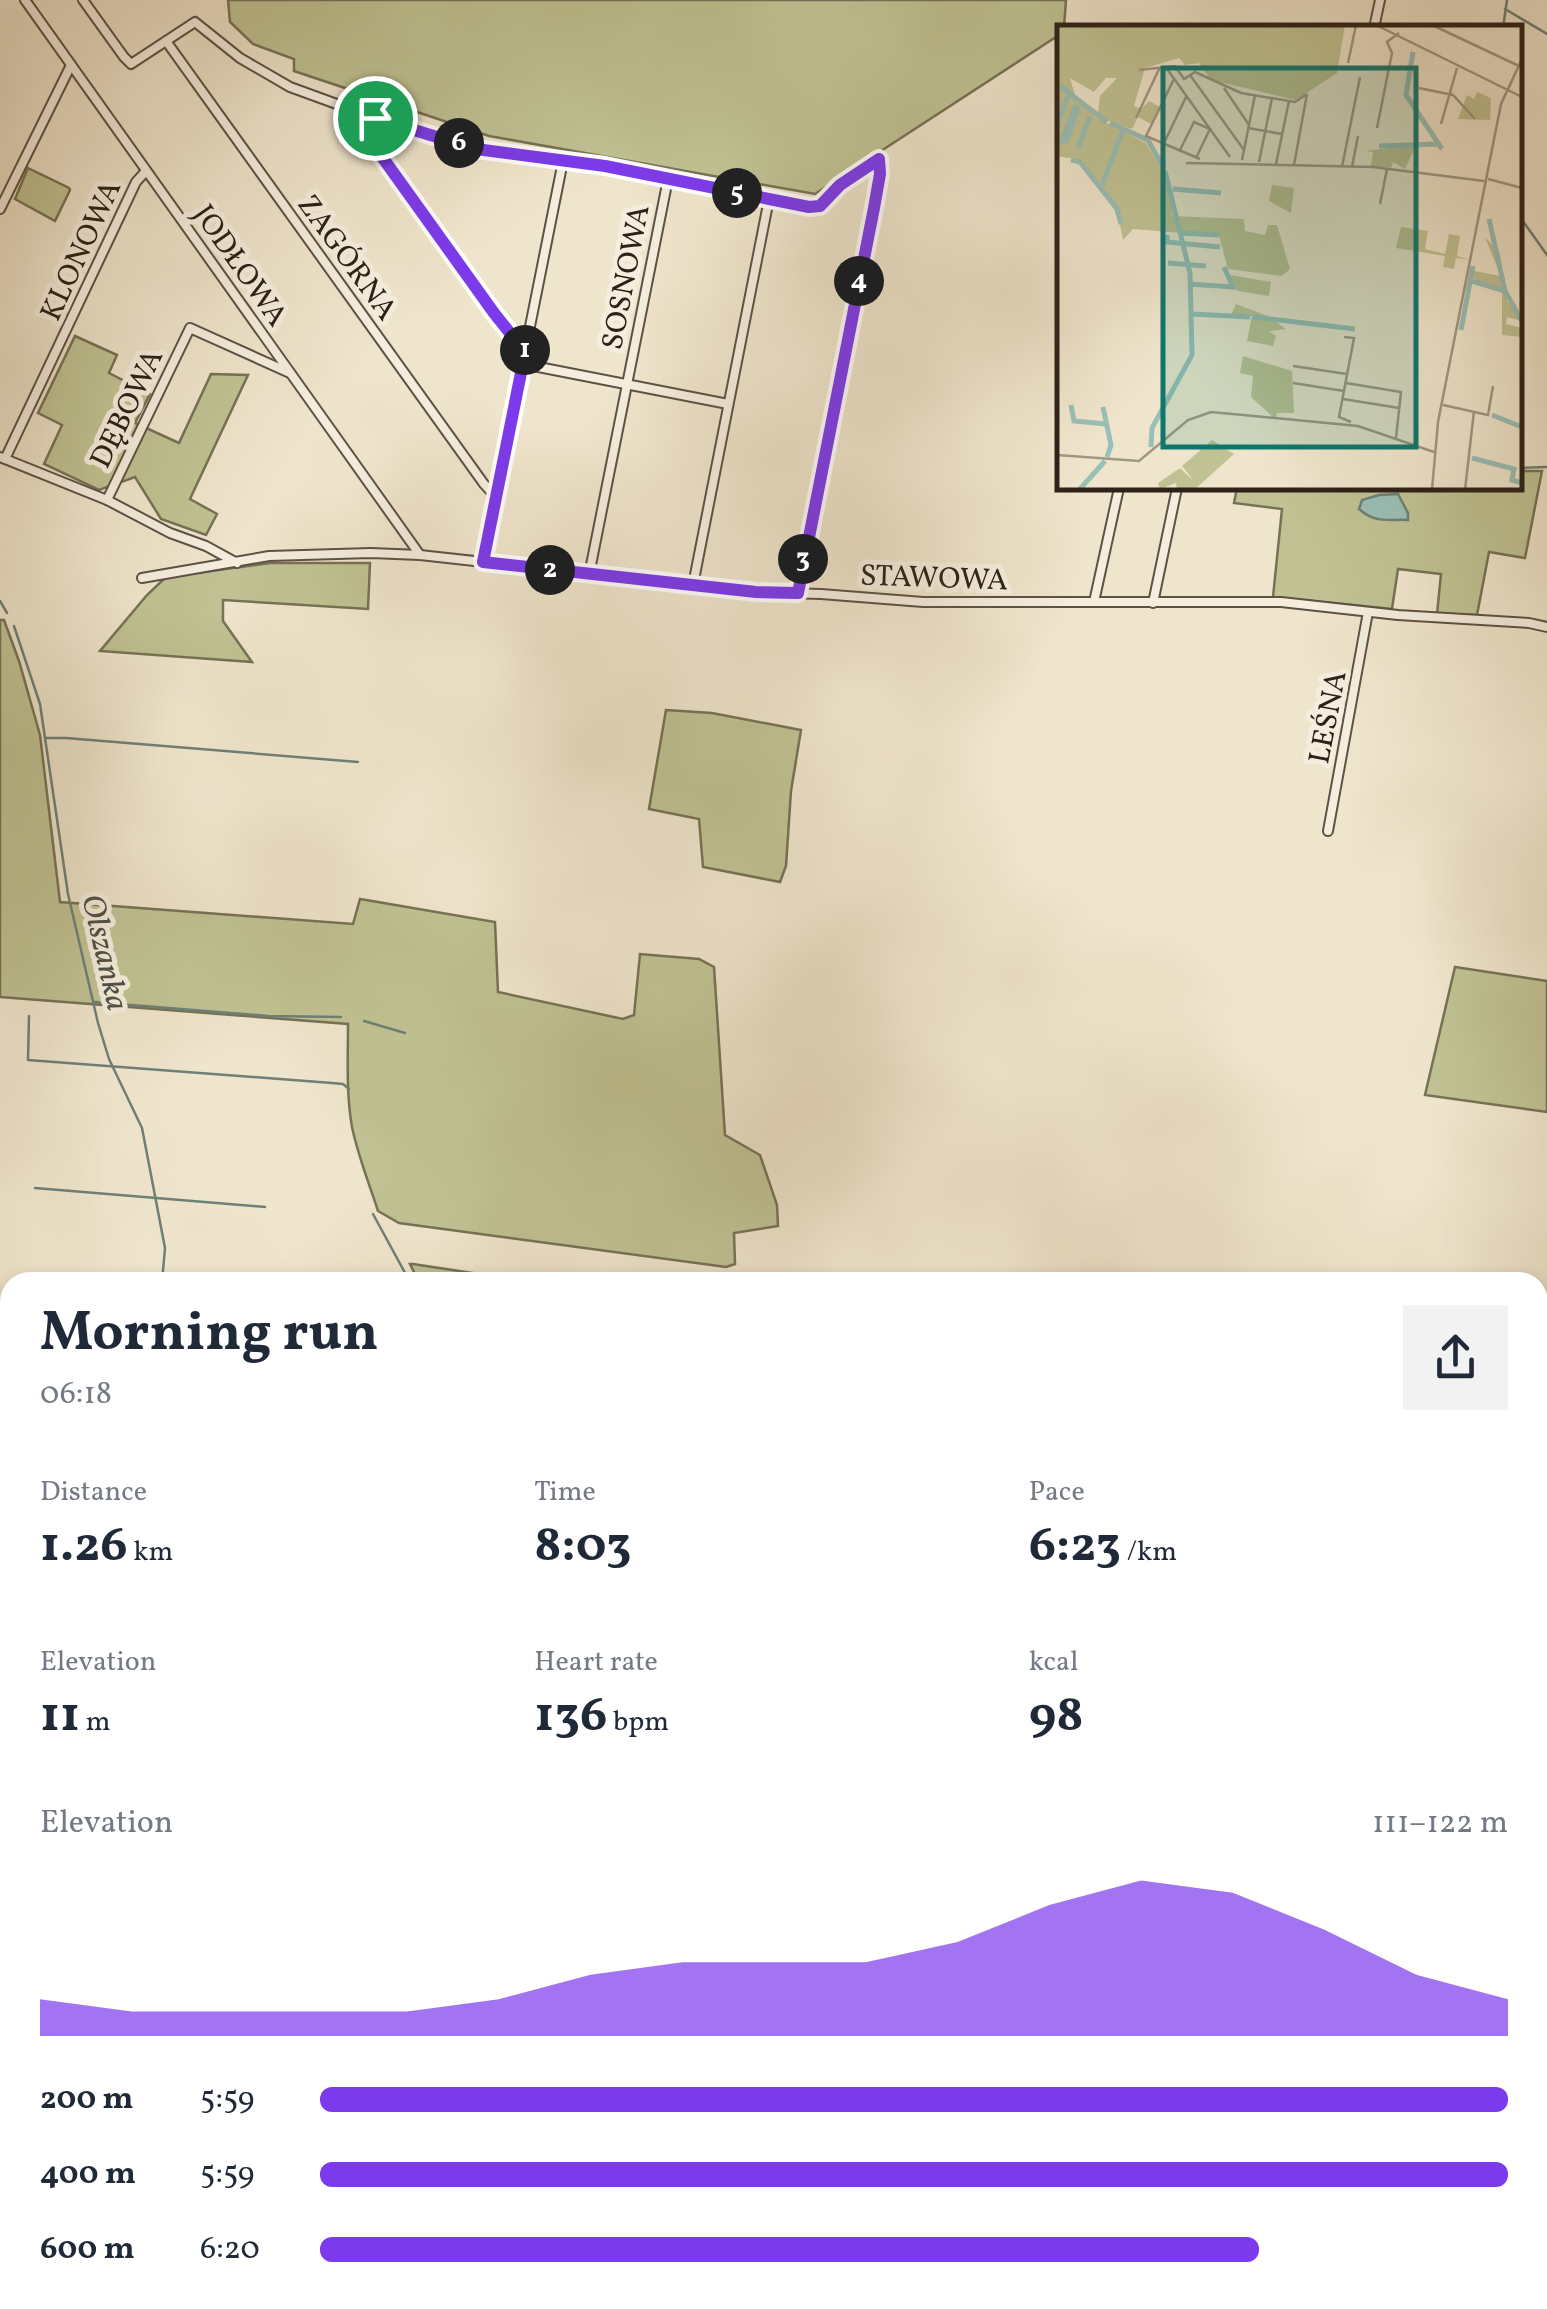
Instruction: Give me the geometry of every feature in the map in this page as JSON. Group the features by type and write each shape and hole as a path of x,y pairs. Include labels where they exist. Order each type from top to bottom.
{"street":[{"name":"JODŁOWA","path":"25,0 420,555"},
{"path":"83,0 131,64 195,22 261,72 305,94 476,149 605,166 809,207 820,206 840,185 879,159 874,208 798,593"},
{"path":"1375,25 1380,0"},
{"name":"ZAGÓRNA","path":"166,41 357,310 496,496"},
{"path":"0,209 71,65"},
{"path":"375,118 375,147 494,313 526,348"},
{"path":"483,562 563,161"},
{"name":"KLONOWA","path":"3,458 136,182 146,171"},
{"name":"SOSNOWA","path":"589,575 668,179"},
{"path":"694,585 769,199"},
{"name":"DĘBOWA","path":"106,500 190,328 291,374"},
{"path":"523,364 627,384"},
{"name":"SOSNOWA","path":"627,384 728,404"},
{"path":"3,458 106,500 237,563"},
{"path":"1094,602 1119,490"},
{"path":"1153,603 1177,490"},
{"name":"STAWOWA","path":"142,578 269,556 420,555 756,592 923,602 1281,602 1547,626"},
{"name":"LEŚNA","path":"1328,831 1368,612"}],"green space":[{"path":"228,0 1066,0 1064,25 1057,25 1057,36 815,194 489,136 294,71 294,59 253,44 230,22"},
{"path":"28,168 69,188 55,221 15,199"},
{"path":"75,336 117,355 109,373 150,394 135,423 179,443 211,374 248,375 190,499 217,514 206,535 161,519 135,477 99,490 44,464 62,425 38,413"},
{"path":"1522,471 1542,471 1525,558 1489,552 1477,615 1437,614 1441,574 1398,569 1392,609 1273,597 1282,509 1234,503 1237,490 1522,490"},
{"path":"270,563 370,563 368,609 223,600 223,621 252,662 100,651 166,577"},
{"path":"0,620 4,620 19,661 40,735 60,902 353,924 360,899 495,922 498,992 623,1019 634,1015 640,954 699,959 714,967 725,1135 760,1155 777,1205 778,1226 734,1233 735,1264 726,1267 399,1223 378,1211 354,1138 348,1088 348,1024 0,997"},
{"path":"666,710 712,713 801,730 791,791 786,866 780,882 703,867 699,819 649,809"},
{"path":"1455,967 1547,981 1547,1112 1425,1095"},
{"path":"410,1264 466,1272 414,1272"}],"water":[{"path":"1398,494 1408,520 1377,519 1359,509 1362,500"}],"waterway":[{"path":"1503,25 1507,0"},
{"path":"1505,9 1547,34"},
{"path":"1522,220 1547,255"},
{"path":"1522,468 1547,467"},
{"name":"Olszanka","path":"0,601 7,613"},
{"name":"Olszanka","path":"14,626 40,704 68,894 98,1023 109,1059 142,1128 165,1248 163,1272"},
{"path":"46,738 358,762"},
{"path":"94,1002 268,1016 341,1017"},
{"path":"29,1016 28,1060 332,1083 349,1089"},
{"path":"364,1021 405,1033"},
{"path":"35,1188 265,1207"},
{"path":"373,1214 405,1272"}],"route":[{"path":"375,118 476,149 605,166 809,207 820,206 840,185 879,159 874,208 798,593 756,592 483,562 526,348 494,313 375,147 375,118"}]}
